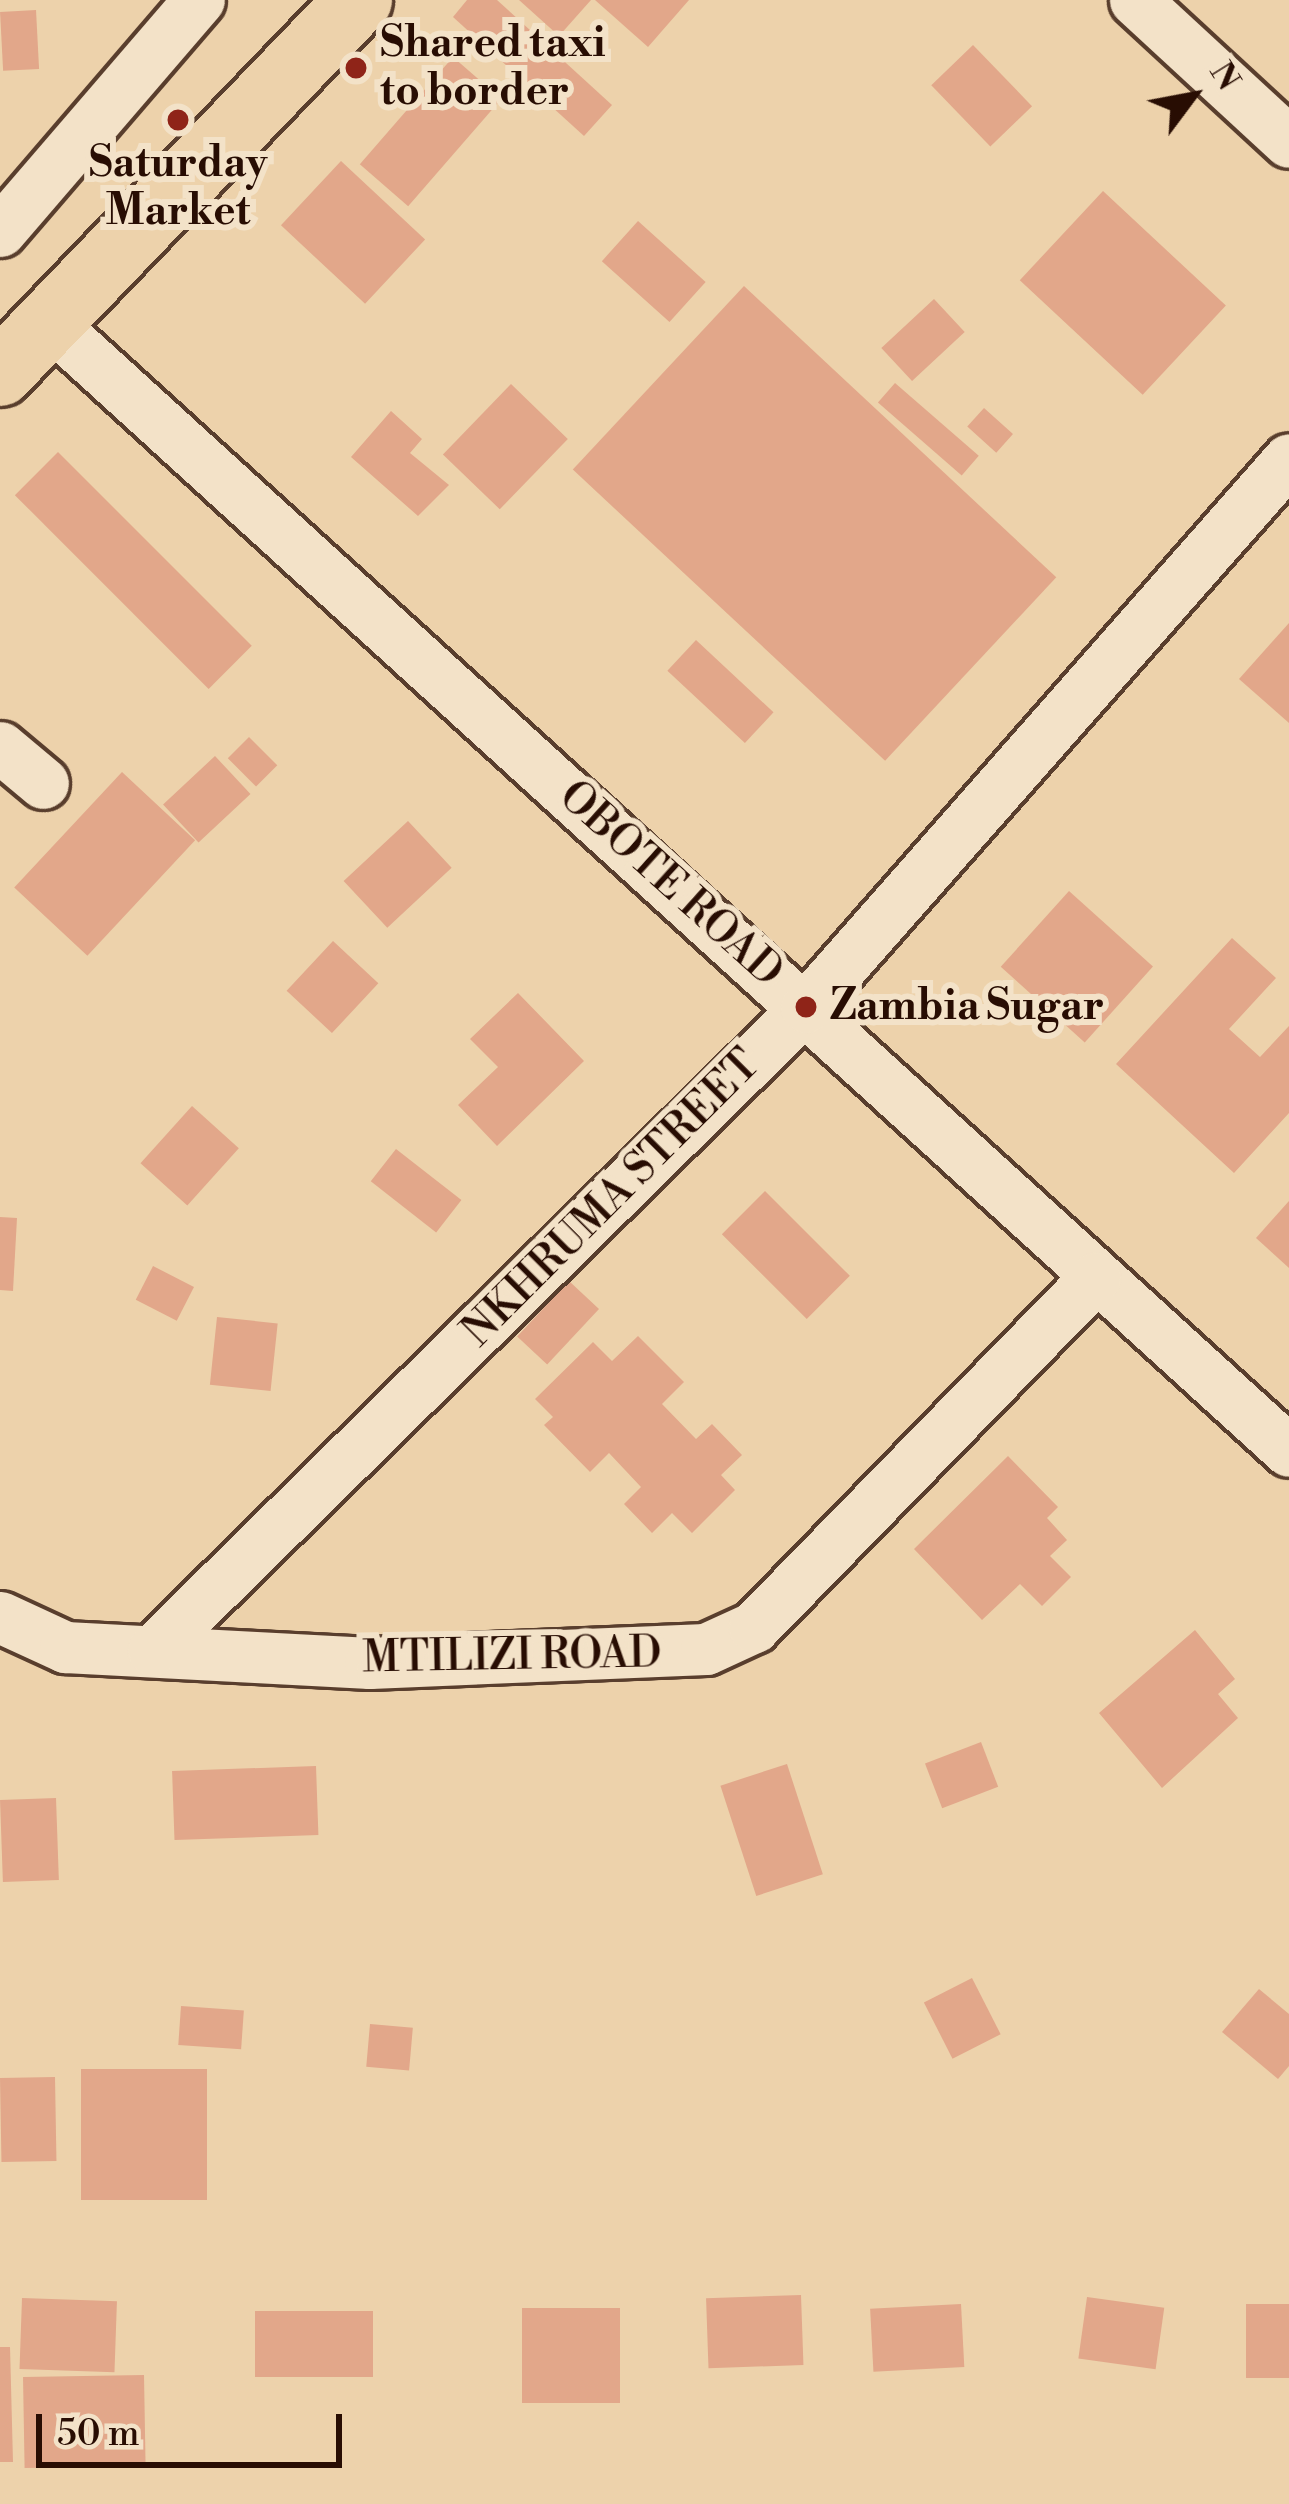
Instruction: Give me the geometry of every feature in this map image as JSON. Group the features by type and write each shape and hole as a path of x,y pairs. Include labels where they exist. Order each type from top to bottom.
{"highway":[{"path":"0,373 359,0"}],"street":[{"path":"0,231 199,0"},
{"path":"1135,0 1289,142"},
{"name":"OBOTE ROAD","path":"48,321 1289,1451"},
{"name":"NKHRUMA STREET","path":"153,1650 806,1007 1289,459"},
{"path":"0,747 43,783"},
{"name":"MTILIZI ROAD","path":"0,1617 65,1648 370,1663 706,1649 754,1627 1095,1278"}],"building":[{"path":"467,0 497,0 612,105 584,136 453,17"},
{"path":"519,0 591,0 559,36"},
{"path":"595,0 689,0 648,47"},
{"path":"36,10 39,69 3,71 0,12"},
{"path":"973,45 1032,106 990,146 931,85"},
{"path":"453,57 501,99 408,206 360,164"},
{"path":"341,161 425,239 365,304 281,225"},
{"path":"1103,191 1226,306 1143,395 1020,280"},
{"path":"638,221 706,282 669,322 602,261"},
{"path":"744,286 1056,577 885,761 573,470"},
{"path":"934,299 965,332 912,381 881,348"},
{"path":"895,383 979,456 962,475 878,403"},
{"path":"511,384 568,439 500,509 443,454"},
{"path":"984,408 1013,434 996,453 967,427"},
{"path":"391,411 422,439 410,453 449,485 418,516 351,457"},
{"path":"58,452 252,646 209,689 15,495"},
{"path":"1289,623 1289,723 1239,679"},
{"path":"696,640 774,712 745,743 667,671"},
{"path":"249,737 277,765 256,786 228,758"},
{"path":"215,756 250,794 199,842 163,804"},
{"path":"122,772 195,840 87,956 14,888"},
{"path":"408,821 452,868 387,928 344,881"},
{"path":"1069,891 1153,967 1085,1042 1001,967"},
{"path":"1232,938 1276,978 1229,1029 1260,1057 1289,1026 1289,1113 1234,1173 1116,1064"},
{"path":"333,941 378,983 332,1033 287,991"},
{"path":"518,993 584,1061 497,1146 458,1105 498,1067 470,1039"},
{"path":"192,1106 239,1148 187,1205 140,1163"},
{"path":"396,1149 461,1200 436,1232 371,1181"},
{"path":"765,1191 850,1276 807,1319 722,1234"},
{"path":"1289,1201 1289,1268 1256,1238"},
{"path":"0,1217 17,1218 13,1291 0,1290"},
{"path":"153,1266 194,1287 177,1321 136,1300"},
{"path":"569,1281 599,1309 547,1365 517,1337"},
{"path":"217,1317 278,1323 271,1391 210,1385"},
{"path":"638,1336 684,1382 662,1404 696,1439 712,1424 742,1455 721,1475 735,1490 692,1533 672,1513 652,1533 624,1504 641,1487 609,1453 590,1472 544,1425 553,1417 535,1399 593,1342 612,1361"},
{"path":"1008,1456 1058,1507 1047,1518 1067,1540 1050,1556 1071,1577 1042,1606 1020,1584 982,1620 914,1549"},
{"path":"1195,1630 1235,1679 1218,1694 1238,1718 1162,1788 1099,1713"},
{"path":"981,1742 998,1787 942,1808 925,1764"},
{"path":"787,1764 823,1874 756,1896 720,1786"},
{"path":"316,1766 318,1835 174,1840 172,1771"},
{"path":"56,1798 59,1880 3,1882 0,1800"},
{"path":"972,1978 1001,2034 952,2059 924,2003"},
{"path":"1259,1989 1289,2014 1289,2066 1278,2079 1222,2032"},
{"path":"181,2006 244,2010 241,2049 178,2045"},
{"path":"370,2024 413,2028 409,2071 366,2067"},
{"path":"81,2069 207,2069 207,2200 81,2200"},
{"path":"55,2077 56,2161 1,2162 0,2078"},
{"path":"801,2295 803,2365 709,2368 706,2298"},
{"path":"1087,2297 1164,2308 1156,2369 1078,2358"},
{"path":"22,2298 117,2301 114,2372 20,2369"},
{"path":"961,2304 964,2367 873,2372 870,2309"},
{"path":"1246,2304 1289,2304 1289,2378 1246,2378"},
{"path":"522,2308 620,2308 620,2403 522,2403"},
{"path":"255,2311 373,2311 373,2377 255,2377"},
{"path":"0,2347 10,2347 13,2462 0,2462"},
{"path":"144,2375 146,2466 25,2468 23,2377"}],"place":[{"name":"Shared taxi to border","path":"356,68"},
{"name":"Saturday Market","path":"178,120"},
{"name":"Zambia Sugar","path":"806,1007"}]}
